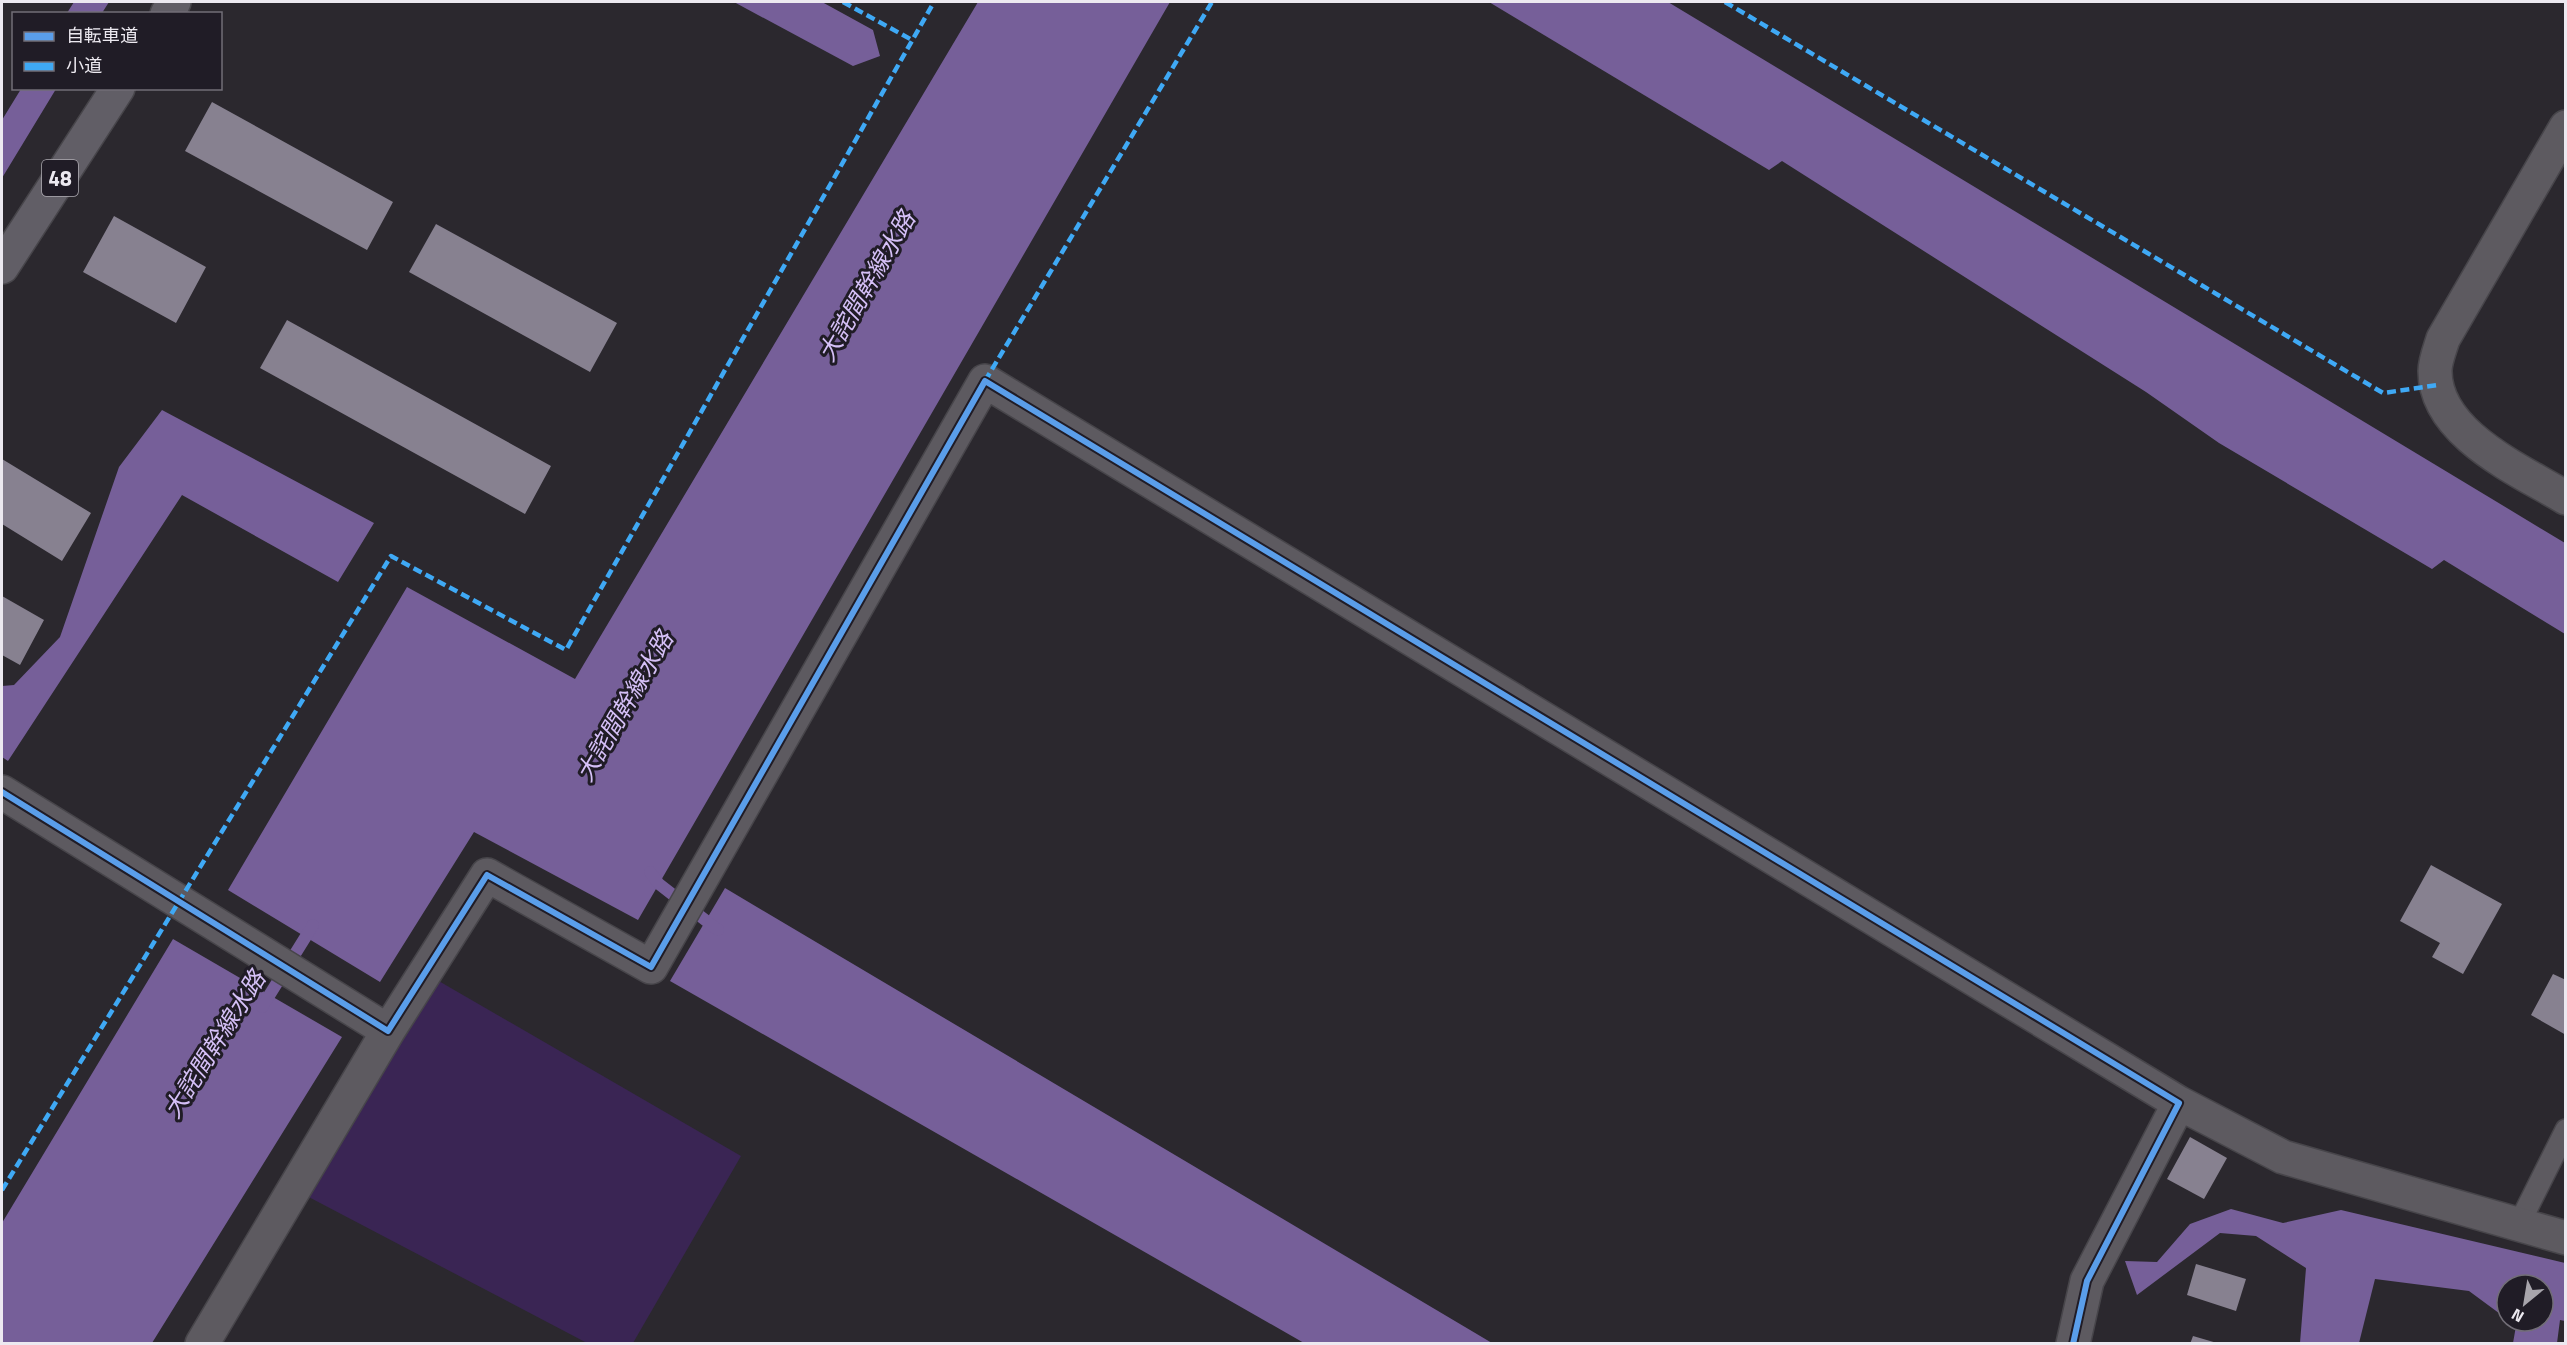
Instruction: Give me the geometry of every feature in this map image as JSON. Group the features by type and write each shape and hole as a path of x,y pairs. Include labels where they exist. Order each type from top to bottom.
{"main road":[{"name":"48","path":"2,267 117,90"}],"street":[{"path":"2565,127 2443,339 2435,370 2441,398 2452,420 2465,433 2487,451 2565,498"},
{"path":"202,1344 388,1031 487,875 651,967 985,381 2179,1103 2283,1157 2565,1238"},
{"path":"2,792 388,1031"},
{"path":"2073,1344 2087,1281 2179,1103"}],"lane":[{"path":"2519,1224 2565,1130"}],"shaded area":[{"path":"437,980 741,1156 633,1343 587,1343 303,1194"}],"water":[{"path":"74,2 109,2 103,12 68,12"},
{"path":"734,2 822,2 873,30 880,56 853,66"},
{"path":"978,2 1170,2 638,920 474,832 380,982 228,890 407,587 575,679"},
{"path":"1489,2 1668,2 2565,543 2565,634 2444,560 2432,569 2219,443 2146,392 1782,161 1769,170"},
{"path":"20,90 55,90 2,178 2,120"},
{"path":"162,410 374,523 338,582 182,495 8,761 2,757 2,686 14,685 60,637 119,467"},
{"path":"725,888 1492,1343 1304,1343 670,981"},
{"path":"173,939 342,1037 152,1343 2,1343 2,1223"},
{"path":"2231,1209 2283,1223 2341,1210 2565,1263 2565,1321 2560,1320 2557,1343 2513,1343 2515,1333 2555,1333 2555,1273 2495,1273 2495,1310 2469,1291 2375,1279 2359,1343 2300,1343 2306,1268 2256,1236 2220,1233 2137,1295 2125,1261 2157,1262 2190,1224"}],"building":[{"path":"212,102 393,202 367,250 185,151"},
{"path":"114,216 206,267 176,323 83,272"},
{"path":"436,224 617,323 590,372 409,272"},
{"path":"287,320 551,466 525,514 260,368"},
{"path":"2,459 91,513 62,561 2,524"},
{"path":"2,596 44,620 20,665 2,655"},
{"path":"2431,865 2502,904 2463,974 2432,957 2440,943 2400,921"},
{"path":"2553,974 2566,980 2566,1035 2531,1015"},
{"path":"2190,1137 2227,1158 2204,1199 2167,1179"},
{"path":"2196,1264 2246,1279 2236,1311 2187,1295"},
{"path":"2193,1336 2217,1343 2217,1344 2190,1344"}],"waterway":[{"path":"650,872 659,884 718,930"},
{"name":"大詫間幹線水路","path":"262,1007 313,925"}],"marked path":[{"path":"843,2 912,40"},
{"path":"2,1190 391,556 566,650 934,2"},
{"path":"985,381 1212,2"},
{"path":"1725,2 2383,393 2438,385"}],"cycle path":[{"path":"2,792 388,1031 487,875 651,967 985,381 2179,1103 2087,1281 2073,1344"}]}
